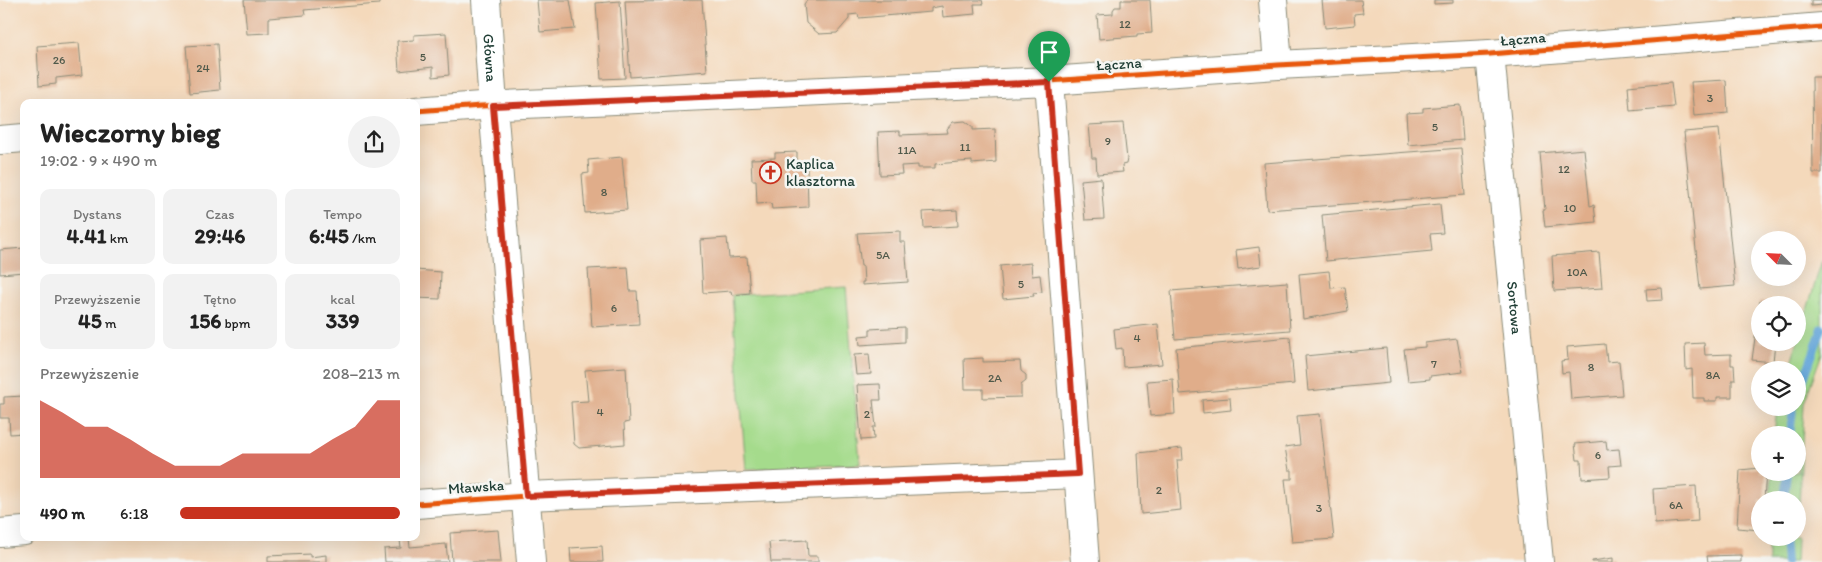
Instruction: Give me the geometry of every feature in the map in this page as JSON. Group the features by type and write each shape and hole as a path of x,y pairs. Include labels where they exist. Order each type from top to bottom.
{"street":[{"name":"Główna","path":"486,0 531,562"},
{"path":"1273,0 1278,65"},
{"name":"Łączna","path":"420,111 1049,82 1278,65 1490,54 1822,27"},
{"name":"Sortowa","path":"1490,54 1539,562"},
{"path":"1049,82 1085,562"},
{"path":"0,140 20,138"},
{"name":"Mławska","path":"420,504 526,496 1078,474"},
{"path":"0,533 20,531"}],"green space":[{"path":"1822,260 1822,353 1806,397 1806,361 1792,361 1795,351 1806,351 1806,313"},
{"path":"846,287 860,464 746,469 732,295"},
{"path":"1776,416 1803,416 1803,426 1775,426"},
{"path":"1771,481 1800,481 1800,491 1771,491"},
{"path":"1768,546 1797,546 1796,562 1768,562"}],"building":[{"path":"244,0 379,0 379,4 304,10 305,15 269,18 269,33 247,34"},
{"path":"537,0 570,0 575,29 540,32"},
{"path":"702,0 707,71 630,77 625,1"},
{"path":"807,0 982,0 983,4 974,4 975,14 943,17 942,6 931,8 931,12 859,18 858,14 849,15 849,19 837,33 819,34 806,23 804,4"},
{"path":"1121,0 1150,0 1152,33 1099,39 1097,15 1113,14 1115,7 1121,7"},
{"path":"1322,0 1361,0 1363,13 1354,14 1355,25 1325,28"},
{"path":"1434,0 1453,0 1453,3 1434,4"},
{"path":"1811,0 1822,0 1822,5 1811,6"},
{"path":"620,1 625,78 601,79 596,3"},
{"path":"446,33 449,75 433,77 433,67 399,71 397,41 414,40 414,35"},
{"path":"79,43 82,75 56,78 56,84 39,86 37,46"},
{"path":"217,44 220,90 190,93 186,46"},
{"path":"1812,77 1822,77 1822,173 1813,173"},
{"path":"1726,80 1728,113 1694,116 1691,82"},
{"path":"1671,82 1674,107 1630,111 1628,86"},
{"path":"1460,105 1463,140 1408,145 1406,113 1423,112 1423,108"},
{"path":"965,121 973,127 973,130 995,129 996,162 972,164 972,161 935,164 935,168 918,168 918,165 901,166 902,174 880,175 878,132 900,131 900,135 948,133 947,129 953,122"},
{"path":"1123,123 1127,159 1126,164 1122,165 1123,172 1097,174 1096,158 1092,158 1089,125"},
{"path":"1719,129 1735,286 1700,289 1684,132"},
{"path":"1461,148 1465,195 1267,210 1264,163"},
{"path":"1584,149 1590,206 1594,205 1596,222 1545,227 1540,153"},
{"path":"797,152 797,166 807,166 808,207 772,209 771,203 757,204 756,180 752,180 751,159 775,158 775,153"},
{"path":"622,157 627,210 585,213 582,174 589,173 588,160"},
{"path":"1101,178 1104,219 1085,220 1081,180"},
{"path":"1440,204 1443,233 1430,234 1432,251 1326,261 1322,215"},
{"path":"957,210 958,226 924,228 923,212"},
{"path":"900,231 900,242 905,242 908,282 862,285 862,282 864,282 863,266 861,266 857,233"},
{"path":"727,238 729,258 747,257 750,293 732,295 731,291 703,293 700,240"},
{"path":"1259,247 1261,266 1238,269 1236,250"},
{"path":"20,248 20,272 0,274 0,250"},
{"path":"1599,252 1602,288 1554,291 1552,256"},
{"path":"1031,263 1032,276 1040,275 1042,292 1033,293 1034,296 1003,299 1000,266"},
{"path":"628,267 630,291 637,291 639,324 592,327 588,269"},
{"path":"420,270 441,272 440,299 420,298"},
{"path":"1329,271 1331,288 1345,287 1348,311 1303,319 1299,274"},
{"path":"1287,282 1290,330 1175,339 1171,291"},
{"path":"1662,288 1663,300 1647,301 1646,289"},
{"path":"1158,324 1162,364 1123,367 1122,348 1116,349 1114,329"},
{"path":"905,327 905,342 860,345 859,336 870,335 870,329"},
{"path":"1290,337 1294,384 1180,394 1176,348"},
{"path":"1457,339 1463,372 1430,376 1430,379 1408,381 1404,349 1425,347 1425,343"},
{"path":"1704,343 1705,355 1731,354 1731,365 1734,365 1735,380 1732,380 1732,397 1717,397 1717,401 1704,401 1704,398 1693,398 1692,369 1686,370 1685,344"},
{"path":"1605,344 1607,362 1619,361 1622,395 1571,399 1569,372 1562,373 1561,361 1568,360 1567,347"},
{"path":"1386,348 1389,383 1308,391 1305,356"},
{"path":"1753,351 1774,351 1773,361 1752,360"},
{"path":"869,354 871,374 856,375 854,355"},
{"path":"983,358 983,362 1020,361 1021,371 1026,375 1026,381 1021,385 1021,397 983,398 983,389 965,389 964,359"},
{"path":"626,367 629,422 624,423 625,444 579,448 574,444 571,402 588,401 585,370"},
{"path":"1173,379 1175,414 1150,416 1147,381"},
{"path":"880,384 881,400 873,400 876,427 873,427 874,439 861,440 857,385"},
{"path":"20,396 20,433 10,434 9,418 0,418 0,404 4,404 4,397"},
{"path":"1230,398 1231,410 1203,413 1202,400"},
{"path":"1320,414 1334,539 1292,542 1285,479 1292,479 1292,470 1289,470 1285,447 1300,445 1297,416"},
{"path":"1606,441 1607,450 1619,449 1621,465 1609,466 1610,477 1582,479 1581,460 1577,460 1575,444"},
{"path":"1182,448 1183,460 1177,460 1181,510 1141,514 1138,453"},
{"path":"1751,469 1751,481 1765,481 1765,491 1751,491 1751,529 1737,528 1740,470"},
{"path":"1696,486 1698,521 1655,524 1653,489"},
{"path":"498,530 501,562 452,562 450,533"},
{"path":"807,540 808,556 818,556 818,562 771,562 769,542"},
{"path":"400,541 409,541 410,547 446,544 448,562 385,562 384,549 401,548"},
{"path":"602,546 603,562 571,562 570,548"},
{"path":"310,554 310,557 326,555 326,562 268,562 268,556"},
{"path":"1741,555 1741,562 1708,562 1707,556"},
{"path":"1613,558 1613,562 1592,562 1592,561"}],"waterway":[{"path":"1806,373 1822,328"},
{"path":"1791,426 1792,416"},
{"path":"1785,491 1786,481"},
{"path":"1785,546 1786,562"}],"cycle path":[{"path":"420,111 481,106 1049,81 1278,65 1490,54 1822,27"},
{"path":"420,504 526,496 1078,474"}],"place":[{"name":"Kaplica klasztorna","path":"770,173"}],"route":[{"path":"1049,82 1078,474 526,496 493,106 1049,82"}]}
